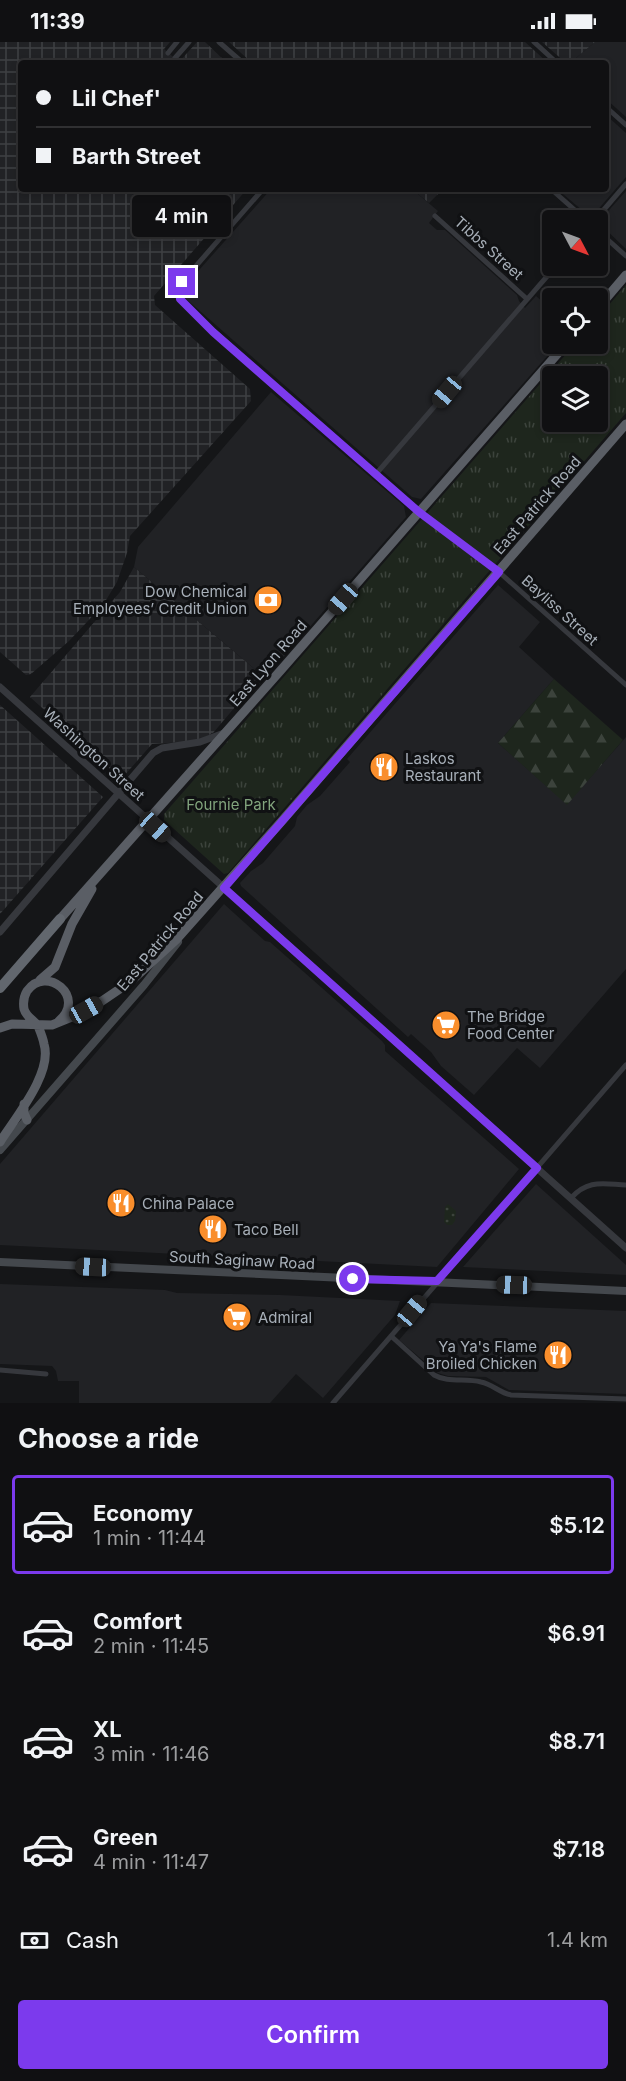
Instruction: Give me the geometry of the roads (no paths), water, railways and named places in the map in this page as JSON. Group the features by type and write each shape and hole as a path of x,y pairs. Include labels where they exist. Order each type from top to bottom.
{"highway":[{"path":"608,296 626,275"},
{"name":"East Lyon Road","path":"60,919 229,730 557,354"},
{"name":"East Patrick Road","path":"198,917 626,424"},
{"path":"0,1142 40,1076 45,1060 45,1047 37,1024 27,1015 24,1001 29,989 49,974 58,962 72,924 96,879"},
{"path":"0,1028 12,1024 51,1025 86,1010 124,987 198,917"},
{"path":"0,988 60,919"},
{"path":"36,983 54,982 67,996 66,1014 60,1021 51,1025"},
{"path":"24,1104 27,1120"}],"main road":[{"name":"East Patrick Road","path":"0,1150 144,985 198,917"},
{"name":"South Saginaw Road","path":"0,1262 626,1291"}],"street":[{"path":"168,53 177,42"},
{"path":"175,58 189,42"},
{"path":"219,42 240,60"},
{"path":"534,42 554,60"},
{"path":"609,110 626,125"},
{"path":"604,210 626,184"},
{"name":"Bayliss Street","path":"260,192 182,282 179,290 180,299 202,322 419,512 499,572 626,686"},
{"path":"554,192 575,210"},
{"name":"Tibbs Street","path":"435,216 527,299"},
{"path":"608,240 626,256"},
{"path":"376,474 547,276"},
{"name":"Washington Street","path":"0,687 626,1248"},
{"path":"0,932 153,753 162,748 200,742 229,730"},
{"path":"333,1403 626,1065"},
{"path":"571,1198 579,1189 588,1185 599,1183 626,1185"},
{"path":"391,1336 440,1378 478,1381 511,1395 626,1399"},
{"path":"0,1370 46,1374"}],"place":[{"name":"Dow Chemical Employees’ Credit Union","path":"268,600"},
{"name":"Laskos Restaurant","path":"384,767"},
{"name":"The Bridge Food Center","path":"446,1025"},
{"name":"China Palace","path":"121,1203"},
{"name":"Taco Bell","path":"213,1229"},
{"name":"Admiral","path":"237,1317"},
{"name":"Ya Ya's Flame Broiled Chicken","path":"558,1355"}],"park label":[{"name":"Fournie Park","path":"231,804"}]}
